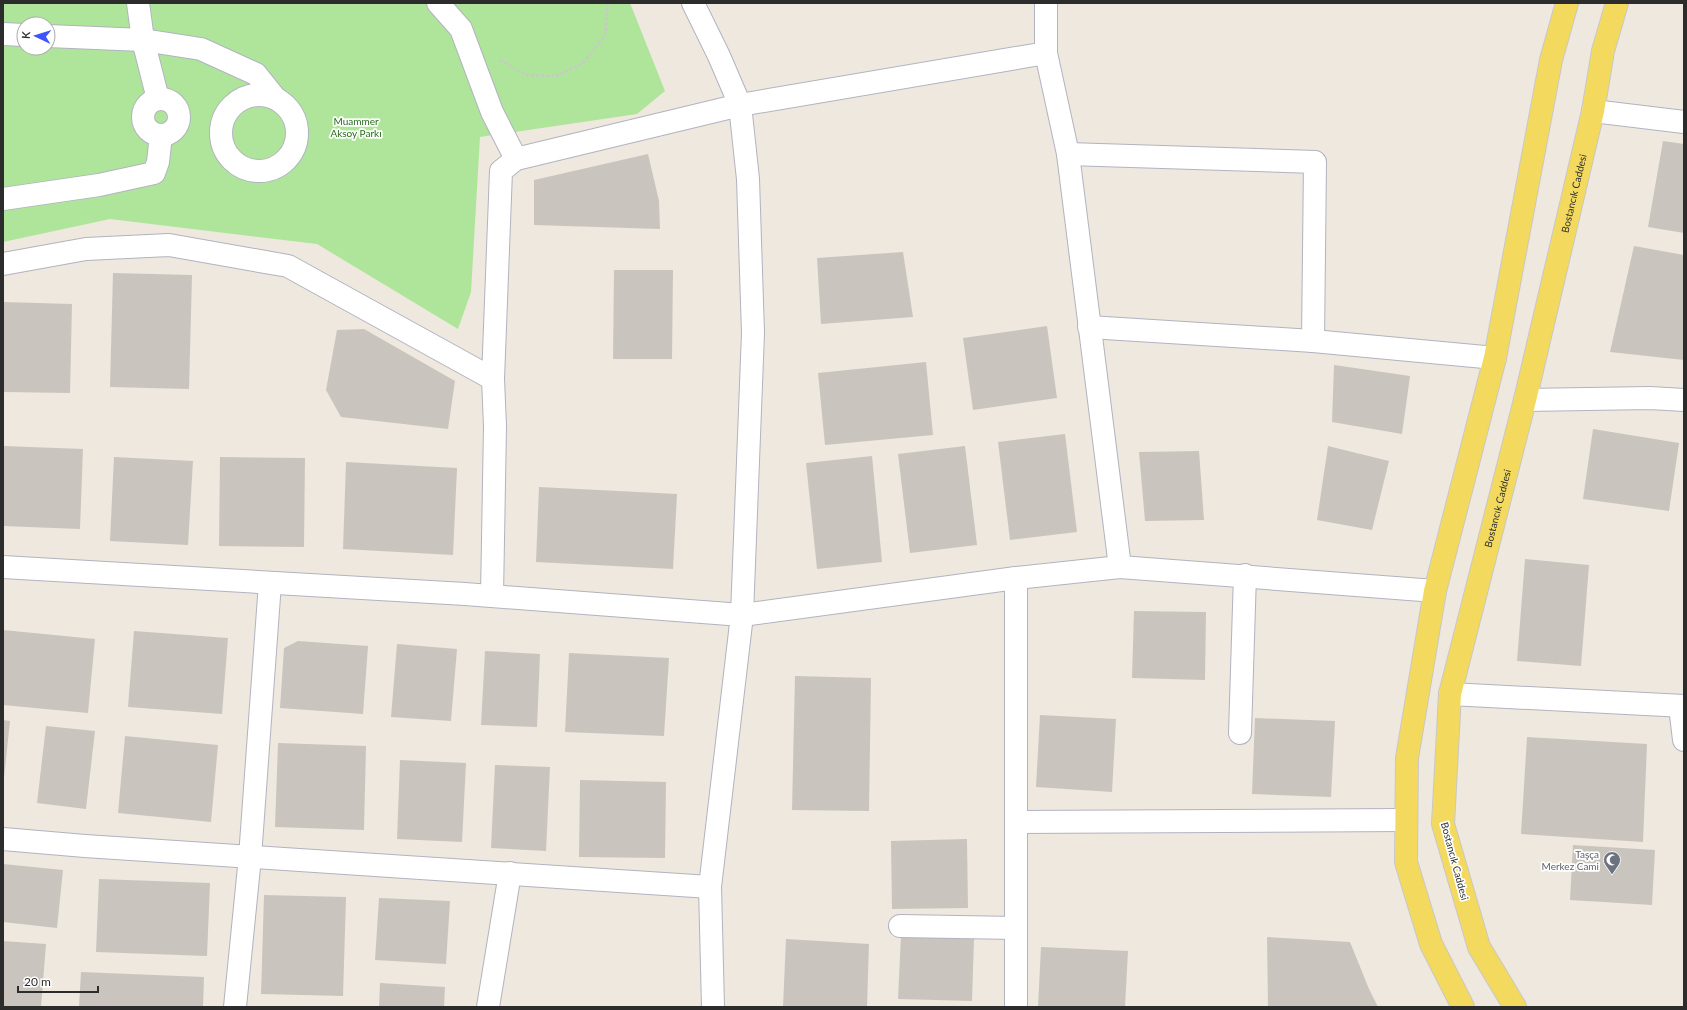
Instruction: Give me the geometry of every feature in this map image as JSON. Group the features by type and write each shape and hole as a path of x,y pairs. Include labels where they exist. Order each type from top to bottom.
{"main road":[{"path":"1463,1007 1431,944 1406,862 1407,758 1435,591 1495,358 1551,60 1567,3"},
{"name":"Bostancık Caddesi","path":"1514,1007 1479,947 1443,824 1450,694 1525,400 1593,110 1603,52 1617,3"}],"street":[{"path":"3,199 99,186 154,173 158,162 161,135 167,134 176,127 180,115 174,104 170,101 158,99 143,40 138,3"},
{"path":"438,3 461,29 492,112 516,159"},
{"path":"693,3 719,56 740,105 748,179 752,333 742,615 710,887 713,1007"},
{"path":"1046,3 1046,53 1068,154 1120,567"},
{"path":"3,34 16,35"},
{"path":"56,36 143,40 201,49 256,74 276,99"},
{"path":"492,596 495,426 492,379 501,171 516,159 740,105 1046,53"},
{"path":"1593,110 1684,122"},
{"path":"1068,154 1315,162 1313,341"},
{"path":"3,264 86,249 169,245 288,266 492,379"},
{"path":"1089,327 1313,341 1495,358"},
{"path":"1525,400 1650,398 1684,400"},
{"path":"3,567 492,596 742,615 1016,578 1120,567 1245,575 1435,591"},
{"path":"1240,733 1245,575"},
{"path":"1016,578 1016,1007"},
{"path":"235,1007 250,857 270,583"},
{"path":"1450,694 1682,706 1684,740"},
{"path":"1016,822 1406,820"},
{"path":"3,839 85,846 710,887"},
{"path":"488,1007 510,873"},
{"path":"900,926 1016,928"}],"path":[{"path":"497,55 501,61 526,75 556,76 582,64 605,36 608,3"}],"green space":[{"name":"Muammer Aksoy Parkı","path":"3,3 630,3 665,91 637,114 480,137 471,292 458,329 317,244 110,219 3,242"}],"building":[{"path":"1663,141 1684,144 1684,233 1648,227"},
{"path":"648,154 659,201 660,229 534,225 534,180"},
{"path":"1634,246 1684,255 1684,360 1610,352"},
{"path":"903,252 913,317 821,324 817,258"},
{"path":"614,270 673,270 672,359 613,359"},
{"path":"113,273 192,275 189,389 110,387"},
{"path":"3,302 72,304 70,393 3,392"},
{"path":"1047,326 1057,398 973,410 963,338"},
{"path":"364,329 455,381 448,429 341,417 326,390 337,330"},
{"path":"926,362 933,435 825,445 818,373"},
{"path":"1334,365 1410,376 1402,434 1332,422"},
{"path":"1593,429 1679,443 1669,511 1583,499"},
{"path":"1065,434 1077,532 1010,540 998,442"},
{"path":"3,446 83,449 80,529 3,526"},
{"path":"965,446 977,545 910,553 898,454"},
{"path":"1328,446 1389,461 1372,530 1317,520"},
{"path":"1199,451 1204,520 1145,521 1139,452"},
{"path":"872,456 882,562 817,569 806,463"},
{"path":"114,457 193,461 188,545 110,541"},
{"path":"220,457 305,458 304,547 219,546"},
{"path":"346,462 457,468 453,555 343,549"},
{"path":"539,487 677,494 673,569 536,562"},
{"path":"1525,559 1589,565 1581,666 1517,661"},
{"path":"1134,611 1206,612 1205,680 1132,678"},
{"path":"3,630 95,639 88,713 3,705"},
{"path":"134,631 228,638 222,714 128,707"},
{"path":"298,641 368,646 363,714 280,708 284,648"},
{"path":"397,644 457,649 451,721 391,717"},
{"path":"485,651 540,654 537,727 481,725"},
{"path":"569,653 669,658 664,736 565,732"},
{"path":"795,676 871,678 869,811 792,810"},
{"path":"1040,715 1116,719 1112,792 1036,787"},
{"path":"1255,718 1335,721 1331,797 1252,794"},
{"path":"3,720 10,721 4,778 3,778"},
{"path":"46,726 95,731 86,809 37,803"},
{"path":"125,736 218,745 211,822 118,813"},
{"path":"1527,737 1647,744 1643,842 1521,834"},
{"path":"278,743 366,746 364,830 275,827"},
{"path":"400,760 466,763 462,842 397,839"},
{"path":"495,765 550,767 546,851 491,848"},
{"path":"580,780 666,782 665,858 579,857"},
{"path":"967,839 968,908 892,909 891,841"},
{"name":"Taşça Merkez Cami","path":"1573,845 1655,850 1652,905 1570,900"},
{"path":"3,864 63,870 57,928 3,922"},
{"path":"99,879 210,883 207,956 96,952"},
{"path":"264,895 346,897 343,996 261,994"},
{"path":"379,898 450,901 446,964 375,960"},
{"path":"901,935 974,938 972,1001 898,999"},
{"path":"1267,937 1350,942 1378,1007 1268,1007"},
{"path":"786,939 869,944 867,1007 783,1007"},
{"path":"3,941 46,944 41,1007 3,1006"},
{"path":"1041,947 1128,951 1125,1007 1038,1007"},
{"path":"81,972 204,977 203,1007 79,1007"},
{"path":"380,983 445,987 444,1007 379,1007"}],"place":[{"name":"Taşça Merkez Cami","path":"1612,875"}]}
